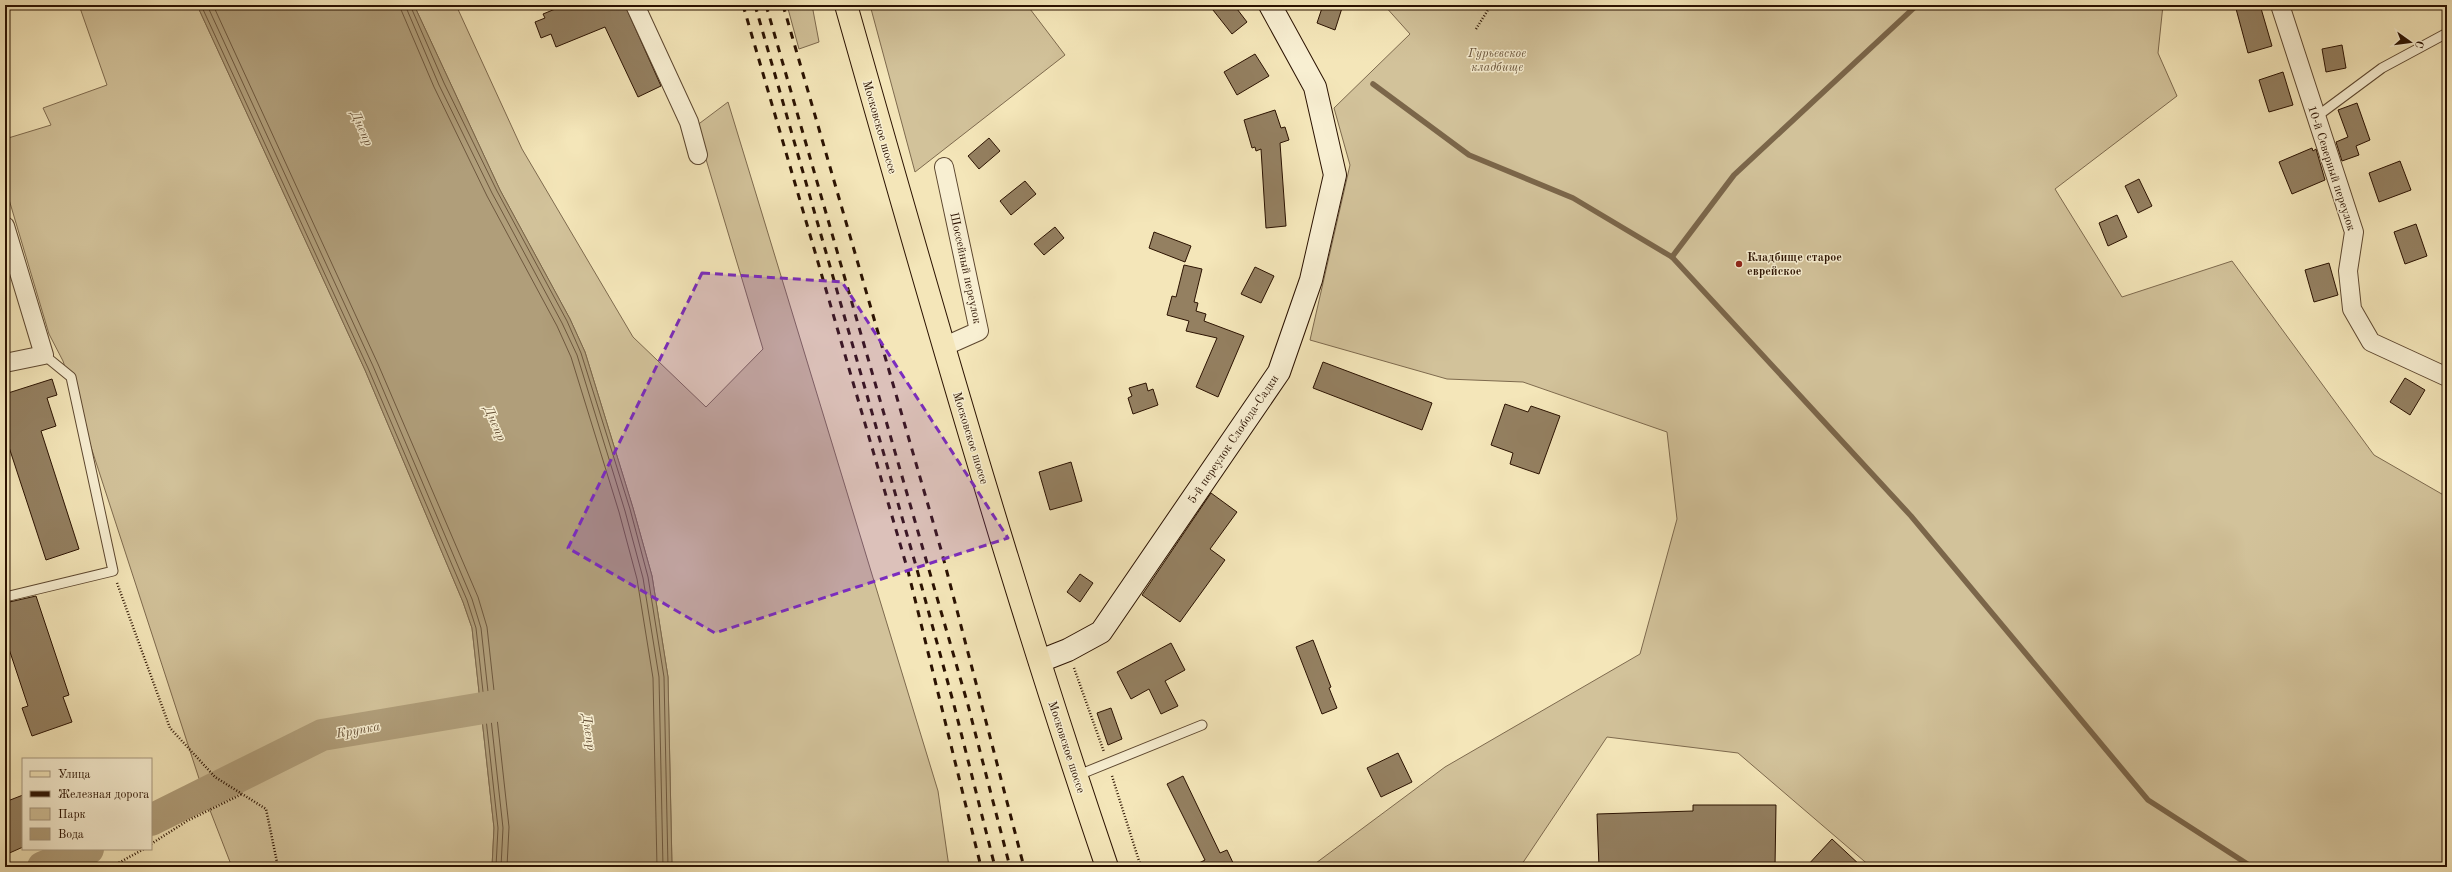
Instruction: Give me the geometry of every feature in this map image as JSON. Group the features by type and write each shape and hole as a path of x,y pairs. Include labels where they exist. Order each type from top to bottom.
{"main road":[{"name":"Московское шоссе","path":"846,5 943,347 1076,776 1107,867"}],"street":[{"path":"635,5 689,122 698,155"},
{"name":"5-й переулок Слобода-Садки","path":"1040,661 1068,650 1101,632 1279,372 1311,280 1335,175 1315,87 1270,5"},
{"name":"10-й Северный переулок","path":"2280,5 2354,232 2348,271 2352,310 2371,342 2447,377"},
{"name":"Шоссейный переулок","path":"943,347 979,331 944,167"},
{"path":"5,226 44,355 5,363"}],"lane":[{"path":"2316,117 2382,68 2447,34"},
{"path":"5,597 113,571 71,377 44,355"},
{"path":"1076,776 1202,726"}],"path":[{"path":"1476,29 1491,5"},
{"path":"113,571 170,728 215,777 266,809 278,867"},
{"path":"152,843 187,821 242,794"},
{"path":"111,867 142,850"}],"highlighted area":[{"path":"702,273 842,282 1008,538 715,633 568,548"}],"green space":[{"path":"79,5 197,5 365,370 463,602 472,628 494,828 492,867 232,867 206,800 63,361 49,334 5,186 5,139 51,125 43,108 107,85"},
{"path":"414,5 456,5 522,149 633,337 706,407 763,349 696,126 728,102 938,791 949,867 672,867 668,677 652,576 633,508 585,352 570,319 500,190"},
{"path":"787,5 812,5 819,42 799,49"},
{"path":"870,5 1027,5 1065,55 915,172"},
{"name":"Гурьевское кладбище","path":"1384,5 2163,5 2158,53 2177,96 2055,189 2122,297 2232,261 2374,455 2447,497 2447,867 1871,867 1738,753 1607,737 1520,867 1316,867 1316,863 1445,767 1640,654 1677,519 1667,432 1523,382 1447,379 1310,340 1350,165 1334,108 1410,34"}],"water":[{"name":"Днепр","path":"197,5 414,5 500,190 570,319 585,352 633,508 652,576 668,677 672,867 492,867 494,828 472,628 463,602 365,370"}],"building":[{"path":"565,5 625,5 661,86 638,97 605,27 556,47 551,34 541,38 535,22 545,18 543,14"},
{"path":"1209,5 1234,5 1247,22 1232,34"},
{"path":"1323,5 1342,8 1335,30 1317,23"},
{"path":"2235,5 2260,5 2272,46 2248,53"},
{"path":"2342,45 2346,68 2326,72 2322,49"},
{"path":"1255,54 1269,76 1237,95 1224,72"},
{"path":"2283,72 2293,105 2269,112 2259,80"},
{"path":"2357,103 2370,140 2356,146 2359,155 2342,161 2336,142 2348,137 2338,110"},
{"path":"1275,110 1281,128 1285,127 1289,140 1280,143 1286,226 1266,228 1261,149 1256,151 1255,147 1252,148 1244,120"},
{"path":"989,138 1000,151 979,169 968,156"},
{"path":"2312,148 2313,151 2316,149 2325,180 2292,194 2279,162"},
{"path":"2400,161 2411,190 2379,202 2369,173"},
{"path":"2139,179 2152,206 2138,213 2125,186"},
{"path":"1025,181 1036,194 1011,215 1000,201"},
{"path":"2117,215 2127,237 2108,246 2099,223"},
{"path":"2416,224 2427,256 2405,264 2394,232"},
{"path":"1055,227 1064,238 1044,255 1034,244"},
{"path":"1154,232 1191,246 1185,262 1149,248"},
{"path":"2329,263 2338,295 2314,302 2305,270"},
{"path":"1184,265 1202,269 1194,302 1198,303 1196,311 1206,314 1204,321 1244,336 1218,397 1196,387 1217,338 1186,331 1189,321 1167,315 1172,296 1176,297"},
{"path":"1255,267 1274,276 1261,303 1241,294"},
{"path":"1323,362 1432,403 1422,430 1313,388"},
{"path":"2405,378 2425,390 2410,415 2390,402"},
{"path":"52,379 57,395 47,398 56,426 41,431 79,549 46,560 5,435 5,394"},
{"path":"1146,383 1148,391 1153,389 1158,405 1133,414 1128,398 1132,396 1129,388"},
{"path":"1505,404 1528,412 1531,406 1560,416 1539,474 1510,464 1513,453 1491,445"},
{"path":"1071,462 1082,501 1050,510 1039,472"},
{"path":"1211,493 1237,512 1210,549 1225,560 1180,622 1142,595"},
{"path":"1080,574 1093,583 1080,602 1067,592"},
{"path":"36,596 69,695 63,697 72,722 32,736 22,708 28,706 5,637 5,603"},
{"path":"1313,640 1331,687 1329,688 1337,708 1322,714 1296,647"},
{"path":"1171,643 1185,670 1165,681 1178,706 1161,714 1149,689 1131,699 1117,672"},
{"path":"1111,708 1122,739 1108,745 1097,713"},
{"path":"1398,753 1412,782 1381,797 1367,768"},
{"path":"1183,776 1220,853 1227,850 1235,867 1191,867 1205,860 1167,784"},
{"path":"22,795 22,847 5,855 5,802"},
{"path":"1693,805 1776,805 1775,867 1599,867 1597,814 1693,811"},
{"path":"1832,839 1862,867 1806,867"}],"waterway":[{"path":"1672,257 1734,175 1917,5"},
{"path":"1373,84 1469,155 1573,198 1672,257 1911,516 2148,800 2252,867"},
{"name":"Крупка","path":"152,820 322,735 525,701"},
{"name":"Крупка","path":"43,867 86,850"}],"railway":[{"path":"743,5 908,571 981,867"},
{"path":"755,5 916,566 954,705 995,867"},
{"path":"766,5 968,705 1010,867"},
{"path":"783,5 942,553 1024,867"}],"place":[{"name":"Кладбище старое еврейское","path":"1739,264"}]}
